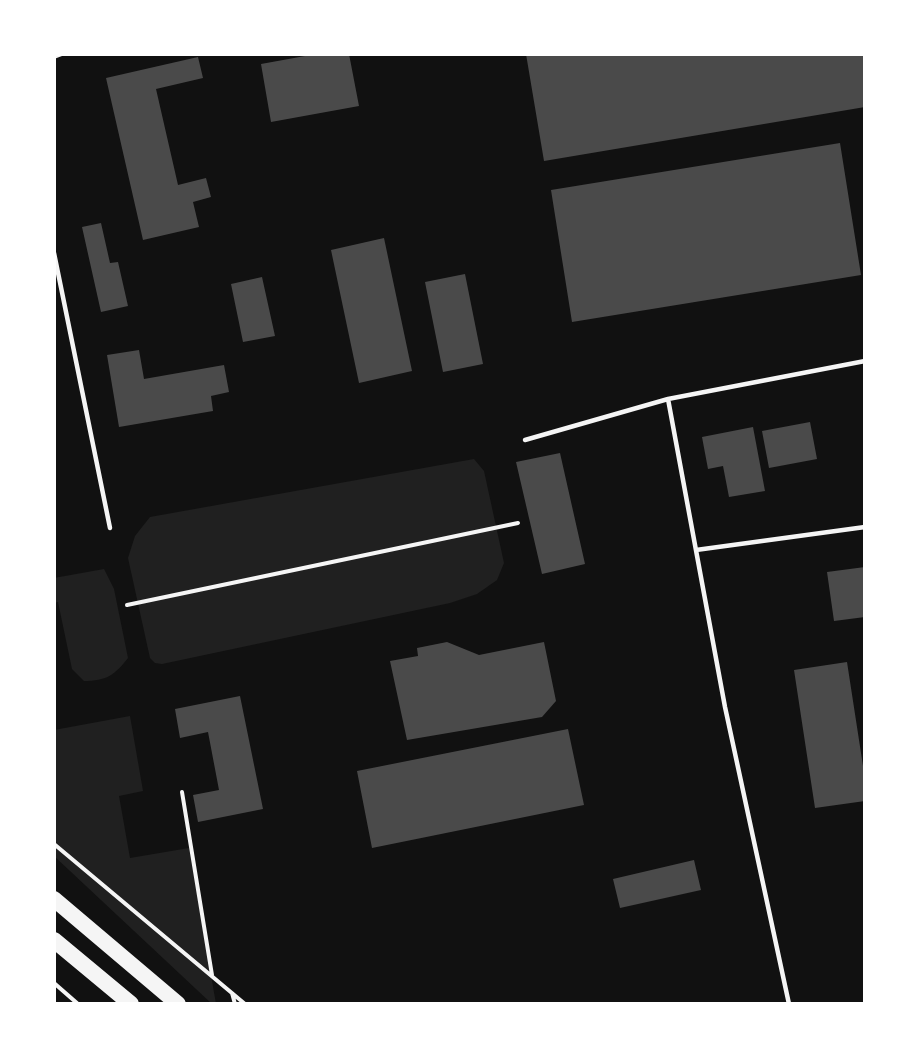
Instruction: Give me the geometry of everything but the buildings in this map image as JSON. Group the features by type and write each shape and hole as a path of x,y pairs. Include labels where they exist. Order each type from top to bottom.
{"highway":[{"path":"54,899 178,1004"},
{"path":"54,940 131,1004"}],"lane":[{"path":"54,253 110,528"},
{"path":"525,440 668,399 865,361"},
{"path":"668,399 725,707 789,1004"},
{"path":"696,550 865,527"}],"path":[{"path":"54,57 62,54"},
{"path":"127,605 518,523"},
{"path":"182,792 213,976"},
{"path":"54,844 245,1004"},
{"path":"54,983 78,1004"},
{"path":"232,992 235,1004"}],"shaded area":[{"path":"474,459 484,471 504,563 497,580 477,594 450,603 162,664 155,663 150,658 128,558 135,536 150,517"},
{"path":"104,569 114,589 128,658 109,676 84,681 72,669 58,602 54,603 54,578"},
{"path":"130,716 143,791 119,796 130,858 189,848 216,1004 212,1004 54,856 54,730"}]}
